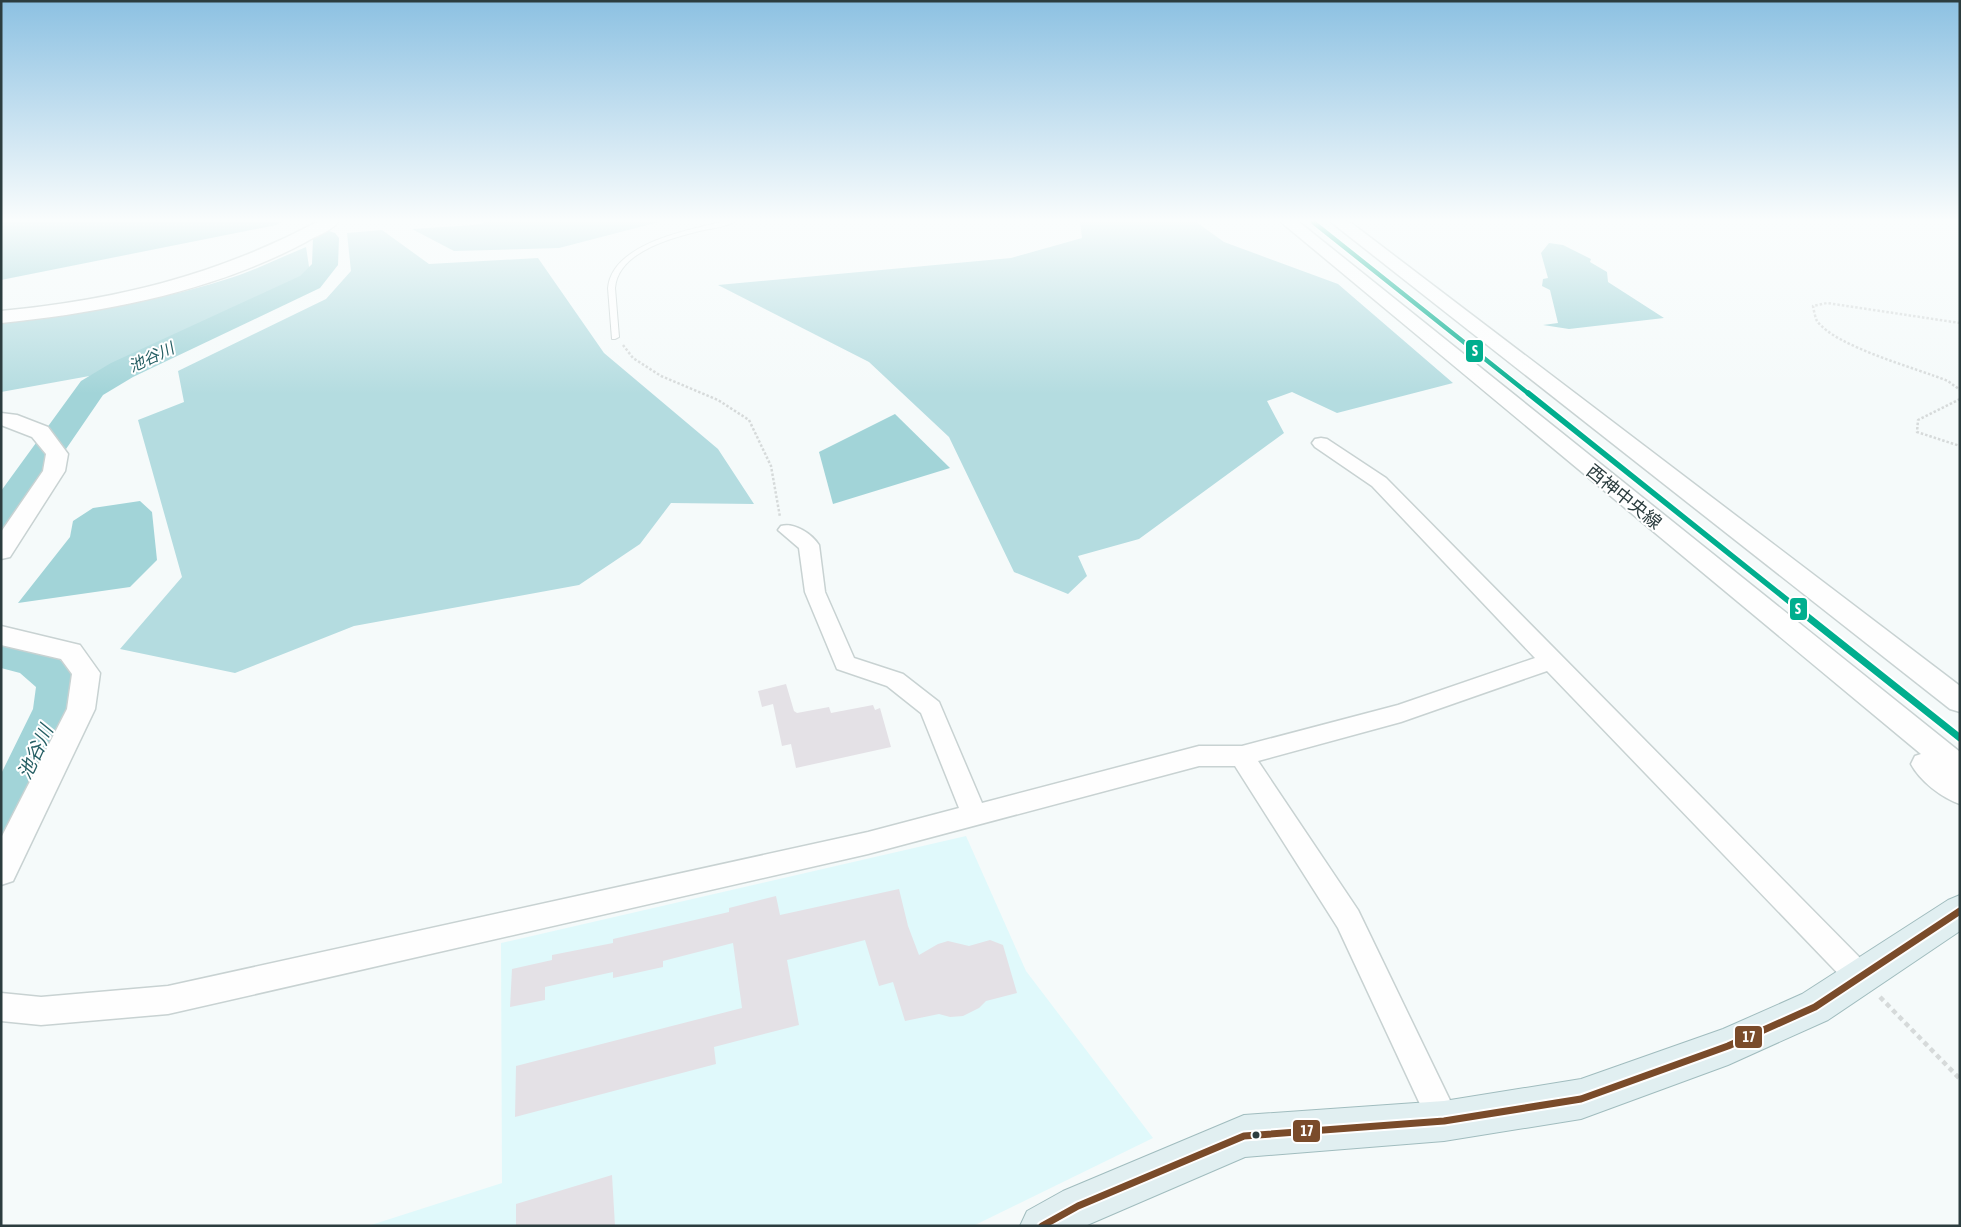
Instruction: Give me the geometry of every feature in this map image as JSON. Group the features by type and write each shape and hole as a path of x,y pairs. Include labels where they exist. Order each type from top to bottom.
{"main road":[{"path":"1042,1226 1078,1206 1244,1136 1444,1121 1581,1099 1728,1046 1815,1007 1960,910"}],"street":[{"path":"1,317 113,303 201,279"},
{"path":"1358,279 1566,461 1960,792"},
{"name":"西神中央線","path":"1358,279 1960,769"},
{"path":"1414,279 1960,701"},
{"path":"1415,279 1618,425 1960,681"},
{"path":"1,419 10,420 40,432 57,454 54,471 1,551"},
{"path":"1321,443 1379,482 1861,978"},
{"path":"788,530 809,544 815,592 845,663 895,680 931,708 975,816"},
{"path":"1,635 70,652 86,673 81,709 1,871"},
{"path":"1,1007 41,1011 168,1000 868,844 1199,756 1242,756 1401,713 1551,661"},
{"path":"1242,756 1348,919 1444,1121"}],"lane":[{"path":"613,279 615,336"}],"path":[{"path":"1960,323 1827,303 1813,306 1812,311 1828,332 1866,351 1945,381 1960,390"},
{"path":"615,336 633,358 661,376 718,400 749,420 770,466 779,515 788,530"},
{"path":"1960,399 1918,420 1917,432 1960,446"},
{"path":"1861,978 1960,1079"}],"shaded area":[{"path":"226,279 301,279 287,289 106,373 1,392 1,320 114,306 197,288"},
{"path":"344,279 553,279 604,353 718,449 754,504 671,503 640,544 579,585 354,626 235,673 120,649 182,577 138,420 184,402 178,371 326,299"},
{"path":"780,279 1325,279 1338,284 1453,383 1337,413 1292,392 1267,401 1284,433 1139,539 1078,556 1087,576 1068,594 1014,572 949,437 869,362 718,285"},
{"path":"1543,279 1608,279 1608,282 1664,318 1569,329 1543,325 1558,323 1550,290 1542,286"},
{"path":"895,414 950,468 833,504 819,452"},
{"path":"140,501 152,512 157,560 130,587 18,603 70,537 73,521 93,508"},
{"path":"966,836 1026,971 1153,1138 973,1226 368,1226 502,1183 501,943"}],"building":[{"path":"786,684 794,711 797,713 829,707 831,713 873,705 875,710 880,708 891,747 796,768 791,744 782,746 773,704 762,707 758,691"},
{"path":"899,889 908,926 919,955 938,944 948,941 969,946 990,940 1003,945 1017,993 986,1001 979,1008 963,1016 950,1017 939,1014 905,1021 893,982 879,986 865,940 787,960 799,1025 714,1047 716,1064 515,1117 516,1066 742,1008 733,943 663,961 663,967 613,978 613,972 545,987 545,1000 510,1007 512,969 552,960 552,955 613,943 613,939 729,912 729,908 776,896 780,915"},
{"path":"612,1175 615,1226 516,1226 516,1204"}],"waterway":[{"name":"池谷川","path":"1,517 92,388 122,370 312,279"},
{"name":"池谷川","path":"1,653 34,662 58,682 55,709 1,824"}],"transit line":[{"name":"S","path":"1385,279 1960,738"},
{"name":"17","path":"1042,1226 1078,1206 1244,1136 1444,1121 1581,1099 1728,1046 1815,1007 1960,911"}]}
